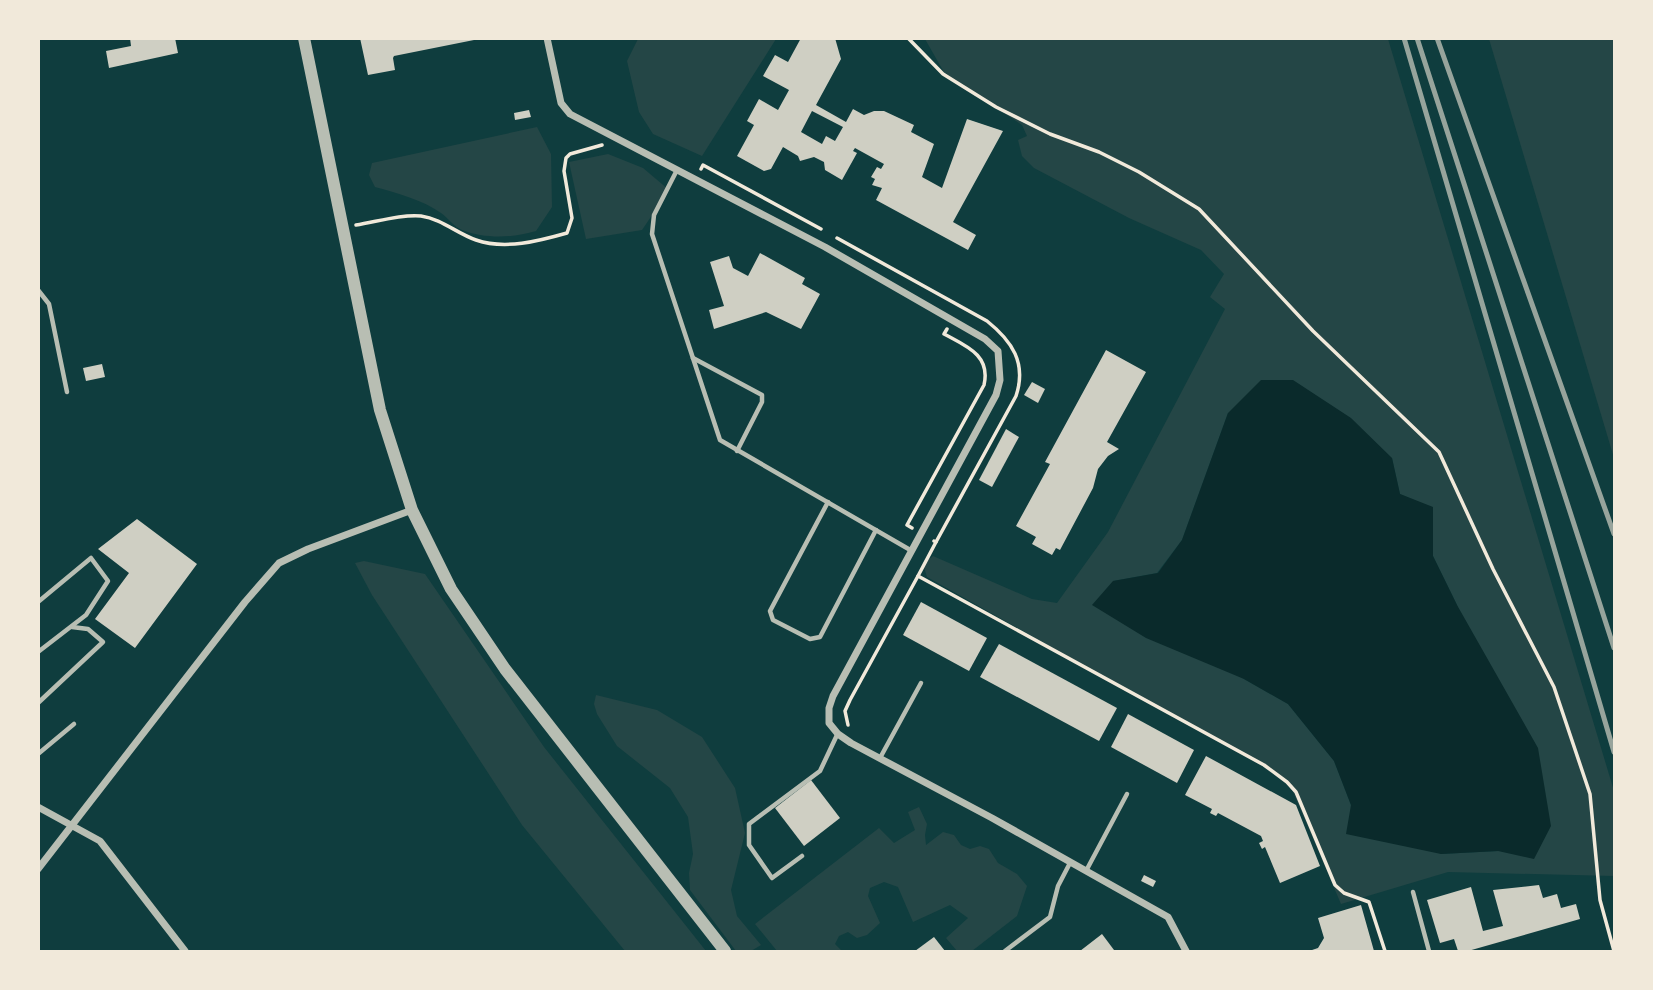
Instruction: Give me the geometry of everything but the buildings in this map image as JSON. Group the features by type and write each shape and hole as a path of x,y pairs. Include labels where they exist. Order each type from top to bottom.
{"street":[{"path":"304,38 380,410 412,510 451,589 491,650 724,951"},
{"path":"547,38 561,103 570,114 825,247 985,339 998,351 1000,380 996,395 833,696 828,723 838,734 880,758 1168,917 1186,951"},
{"path":"38,869 245,602 279,563 308,549 412,510"},
{"path":"38,807 100,841 185,951"}],"lane":[{"path":"677,170 654,215 652,228 720,440 912,551"},
{"path":"38,290 50,304 67,392"},
{"path":"693,358 762,395 762,402 737,451"},
{"path":"828,502 771,611 773,620 810,639 820,637 876,530"},
{"path":"38,602 91,558 108,581 86,615 38,652"},
{"path":"38,703 103,642 88,629 71,627"},
{"path":"880,758 921,683"},
{"path":"38,754 74,724"},
{"path":"802,856 772,878 749,845 749,824 820,771 838,734"},
{"path":"1086,870 1127,794"},
{"path":"1005,951 1050,917 1058,886 1071,862"},
{"path":"1413,891 1429,951"}],"path":[{"path":"908,38 943,74 996,107 1050,134 1099,152 1139,172 1199,209 1314,331 1439,452 1493,569 1554,687 1590,794 1600,900 1614,951"},
{"path":"343,228 417,216 436,219 475,240 497,244 547,239 567,233 572,218 564,171 566,158 570,154 602,145 613,151"},
{"path":"696,180 703,165 823,230"},
{"path":"835,237 987,321 1003,334 1013,347 1018,361 1019,385 1008,411 845,711 848,726 855,732"},
{"path":"936,542 907,525 984,385 986,376 982,359 975,351 943,334 960,306"},
{"path":"918,576 1253,758 1281,777 1300,799 1335,886 1344,893 1369,902 1385,951"}],"shaded area":[{"path":"638,38 776,39 702,156 653,134 639,112 627,61"},
{"path":"925,39 1388,39 1614,791 1614,876 1448,872 1341,904 1288,780 927,577 923,564 933,556 1032,599 1057,603 1108,532 1225,309 1210,297 1224,274 1201,250 1129,218 1034,168 1022,156 1018,140 1027,136 1022,125 945,74","holes":["1228,413 1392,458 1400,494 1433,508 1433,556 1457,605 1498,851 1441,854 1351,805 1334,761 1288,704 1244,679 1113,581 1157,573 1182,540"]},
{"path":"1489,39 1614,39 1614,458"},
{"path":"537,127 551,154 552,207 536,231 499,236 462,230 426,204 375,187 369,175 372,163"},
{"path":"608,154 643,168 669,190 642,230 586,239 569,162"},
{"path":"1261,380 1293,380 1351,418 1392,458 1400,494 1433,507 1433,556 1457,605 1538,748 1551,826 1534,859 1498,851 1441,854 1346,834 1351,805 1334,761 1288,704 1244,679 1146,638 1092,605 1113,581 1158,573 1182,540 1228,413"},
{"path":"364,561 425,574 544,747 706,951 625,951 522,825 372,595 355,563"},
{"path":"596,695 657,710 702,737 735,788 745,833 731,890 737,916 761,945 751,951 736,951 690,890 689,873 693,854 688,817 670,788 617,746 597,714 594,704"},
{"path":"919,807 927,824 926,845 943,832 954,835 961,845 970,849 980,846 989,849 998,863 1017,874 1027,886 1017,916 972,951 957,951 946,938 968,918 950,905 913,922 898,887 884,882 870,888 868,896 880,923 867,935 857,938 848,932 839,936 835,944 842,951 777,951 755,924 879,828 894,843 915,830 908,812"}],"railway":[{"path":"1404,38 1614,752"},
{"path":"1417,38 1614,648"},
{"path":"1437,38 1614,534"}]}
